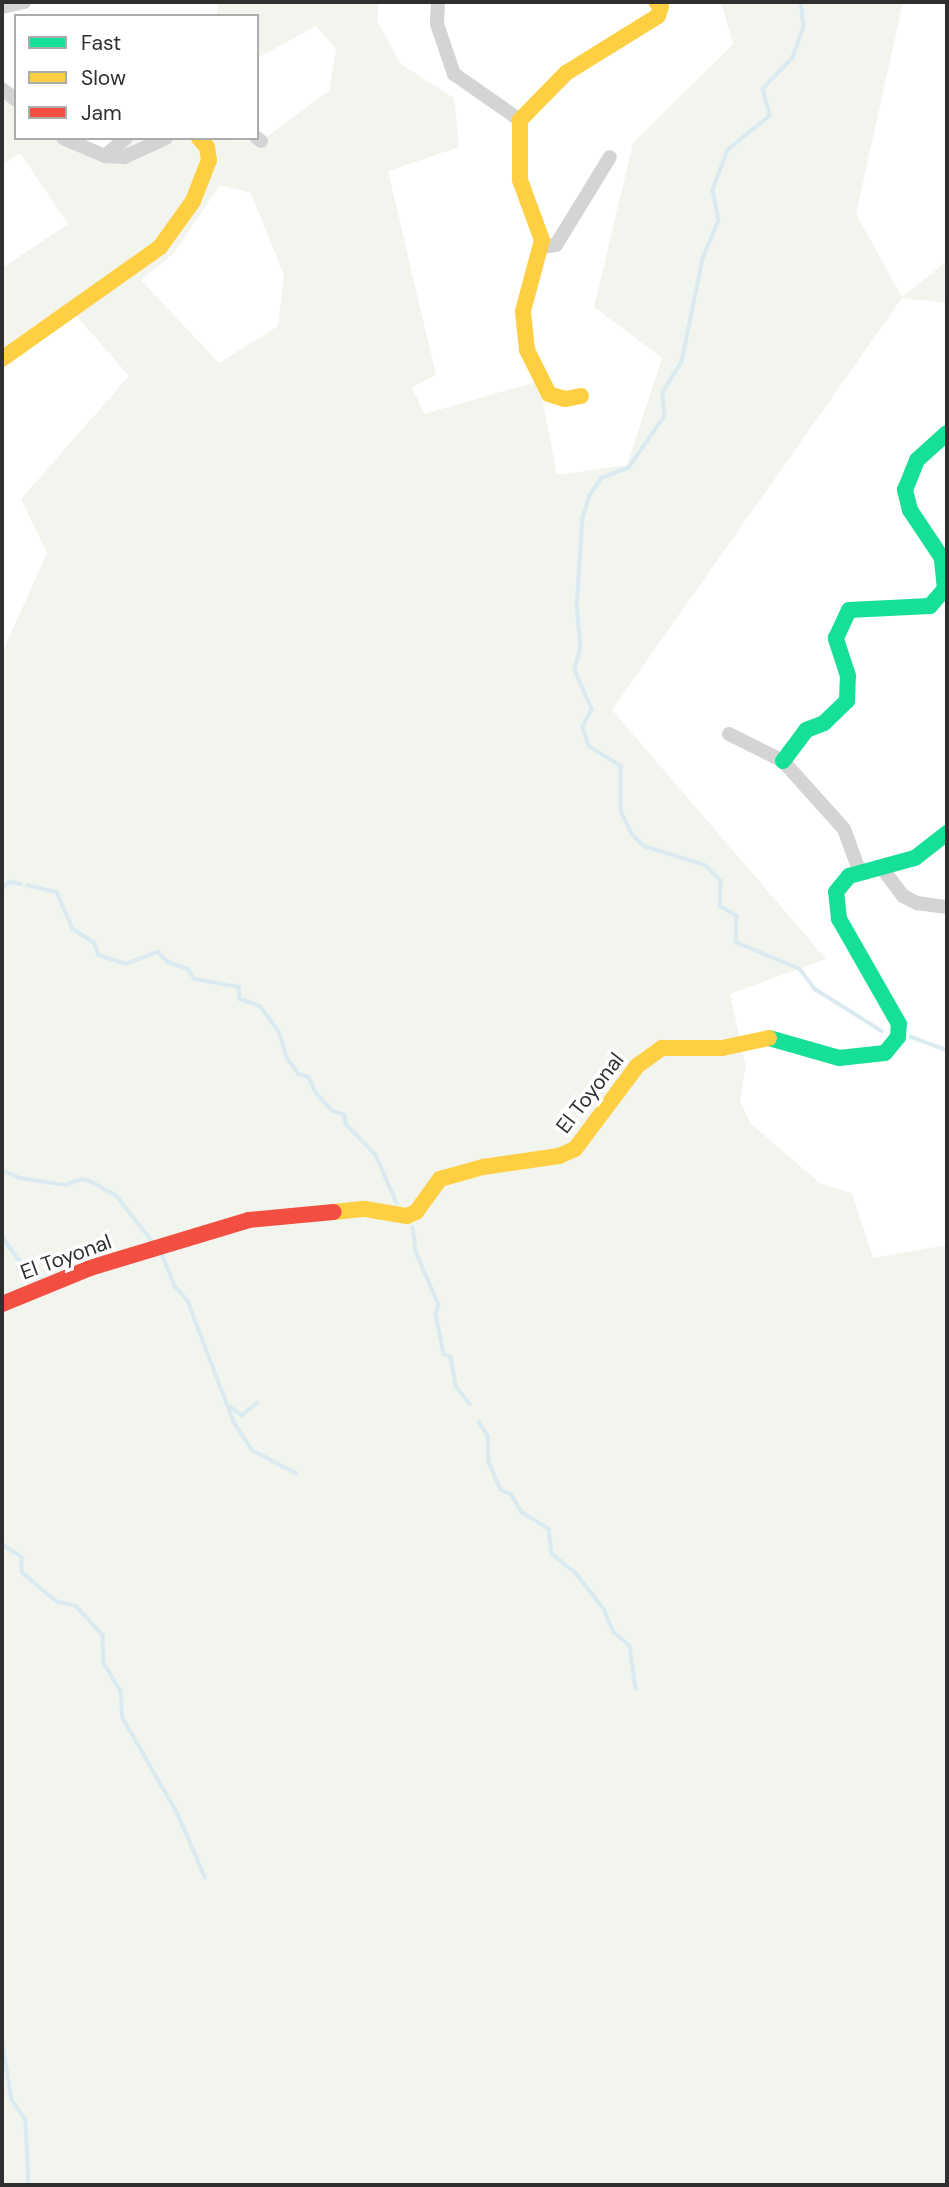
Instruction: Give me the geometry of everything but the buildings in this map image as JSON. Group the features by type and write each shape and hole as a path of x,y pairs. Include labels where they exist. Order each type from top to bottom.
{"street":[{"path":"2,7 24,2"},
{"path":"438,2 437,24 454,74 520,120"},
{"path":"581,396 565,399 549,394 527,350 523,311 540,247 520,180 520,120 566,73 658,16 661,6 656,2"},
{"path":"69,140 105,156 124,157 162,140"},
{"path":"105,156 124,140"},
{"path":"2,359 160,247 193,201 209,160 207,147 201,140"},
{"path":"540,247 556,245 611,157"},
{"path":"783,761 806,730 824,723 846,701 848,676 836,638 849,610 930,606 946,589 942,558 910,510 905,490 917,460 947,433"},
{"path":"729,734 783,761 844,829 860,873 915,858 947,833"},
{"path":"882,868 903,896 917,903 947,907"},
{"name":"El Toyonal","path":"2,1304 90,1268 249,1220 353,1209 407,1216 416,1212 440,1180 483,1167 559,1156 575,1149 637,1066 662,1048 722,1048 775,1037 839,1058 870,1058 886,1053 898,1037 899,1024 848,937 836,905 842,882 860,873"}],"shaded area":[{"path":"218,2 379,2 377,21 401,64 454,98 459,147 388,171 436,375 412,387 424,414 539,381 557,475 627,465 662,358 594,307 633,143 733,44 721,2 903,2 856,214 902,297 947,261 947,303 902,298 612,710 826,959 730,994 746,1066 740,1100 750,1123 821,1184 852,1193 873,1258 947,1245 947,2185 2,2185 2,653 47,553 21,499 129,376 72,311 2,359 2,268 68,224 20,153 2,165 2,89 14,98 14,140 68,140 105,156 124,140 261,141 329,91 336,49 316,26 259,57 259,14 217,14","holes":["220,185 251,193 284,275 278,326 219,363 141,280 174,253"]}],"waterway":[{"path":"801,2 804,27 793,58 763,89 770,116 728,150 713,190 719,220 703,259 682,362 663,393 665,416 629,468 601,479 590,496 583,518 577,605 581,647 575,670 592,709 583,727 589,746 621,766 621,811 632,834 644,846 705,865 721,881 720,906 737,916 736,942 800,969 815,989 882,1031"},
{"path":"2,888 10,882 21,884"},
{"path":"27,885 57,892 73,929 94,942 99,955 126,964 158,952 168,962 188,969 195,979 239,987 240,999 260,1006 279,1031 287,1058 299,1074 309,1077 316,1093 333,1111 345,1115 346,1124 376,1155 397,1203"},
{"path":"911,1037 947,1050"},
{"path":"2,1170 20,1178 65,1185 82,1179 90,1181 117,1196 152,1241"},
{"path":"413,1227 416,1252 439,1305 436,1314 444,1354 451,1357 456,1386 470,1404"},
{"path":"2,1236 18,1259 41,1277"},
{"path":"162,1254 175,1286 188,1301 234,1422 252,1450 296,1473"},
{"path":"229,1406 242,1415 257,1403"},
{"path":"479,1422 488,1436 489,1462 501,1490 512,1495 522,1512 549,1529 552,1554 576,1573 604,1609 614,1632 630,1646 636,1689"},
{"path":"2,1544 22,1557 22,1572 56,1601 76,1606 103,1635 104,1663 121,1691 123,1718 178,1814 205,1877"},
{"path":"2,2039 12,2100 26,2120 29,2185"}],"traffic: fast":[{"path":"783,761 806,730 824,723 847,701 848,676 836,638 849,610 930,606 945,589 942,558 910,510 905,490 917,460 947,433"},
{"path":"769,1038 839,1058 885,1053 898,1037 899,1024 839,919 836,892 849,876 915,858 947,833"}],"traffic: slow":[{"path":"581,396 565,399 549,394 527,350 523,311 542,240 520,180 520,120 566,73 658,16 661,6 656,2"},
{"path":"2,359 160,247 193,201 209,160 207,147 201,140"},
{"path":"334,1212 365,1209 407,1216 416,1212 440,1179 483,1167 559,1156 575,1149 637,1066 662,1048 722,1048 769,1038"}],"traffic: jam":[{"path":"2,1304 90,1268 249,1220 334,1212"}]}
